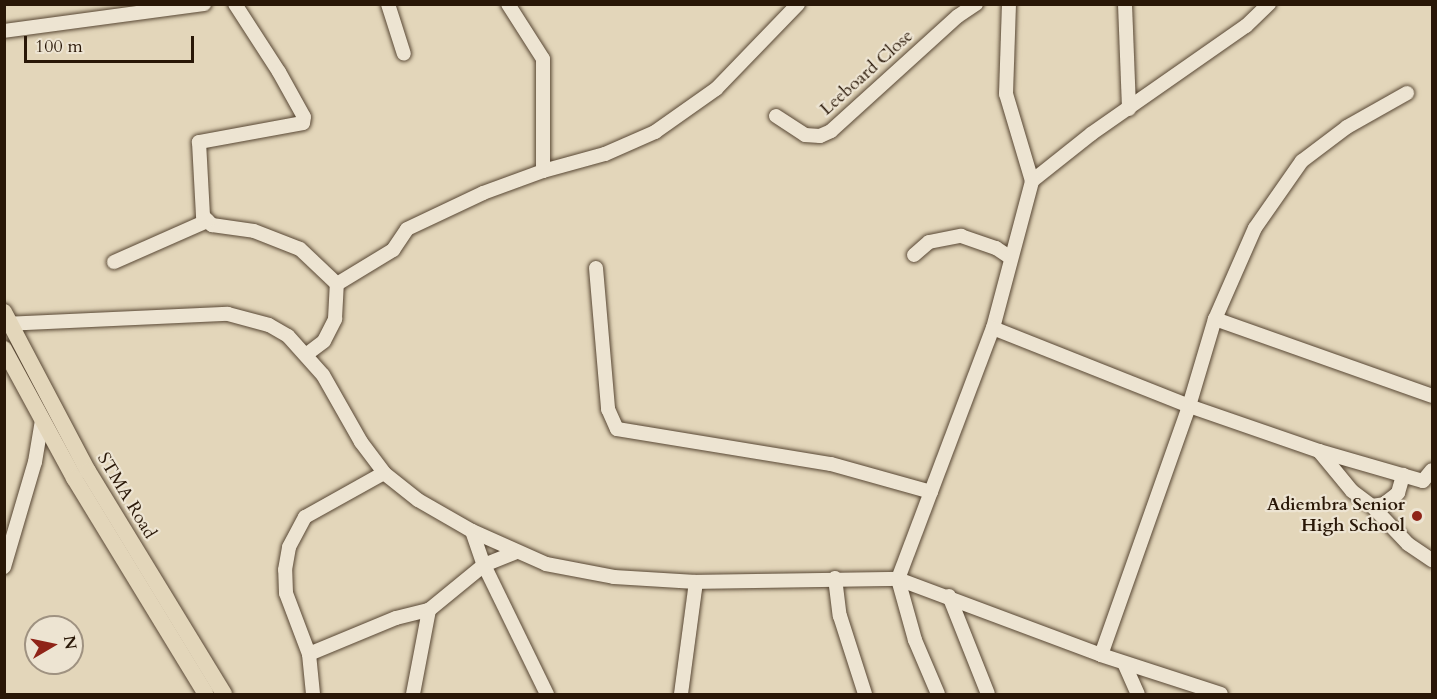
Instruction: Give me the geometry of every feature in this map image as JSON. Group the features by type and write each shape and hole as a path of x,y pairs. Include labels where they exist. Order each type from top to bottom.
{"main road":[{"name":"STMA Road","path":"6,320 88,471 224,694"},
{"name":"STMA Road","path":"4,349 42,420 206,694"}],"street":[{"path":"4,31 204,4"},
{"path":"207,221 199,142 298,126 304,117 235,4"},
{"path":"388,4 404,54"},
{"path":"508,4 543,59 543,171"},
{"path":"337,284 393,250 407,229 418,221 543,171 605,154 655,132 716,88 798,4"},
{"name":"Leeboard Close","path":"776,116 805,135 820,136 831,131 958,16 976,4"},
{"path":"938,694 915,640 898,579 993,328 1032,181 1006,94 1009,4"},
{"path":"1125,4 1129,109"},
{"path":"1032,181 1246,26 1269,4"},
{"path":"1101,655 1189,406 1215,319 1255,228 1302,161 1347,128 1407,93"},
{"path":"114,262 207,221 254,231 300,249 337,284 335,319 324,341 307,354"},
{"path":"914,255 930,242 961,236 996,248 1011,258"},
{"path":"596,268 608,409 617,429 831,464 931,492"},
{"path":"6,320 228,314 269,325 288,336 307,354 384,473 418,500 472,531 546,564 614,577 696,582 835,578 898,579 949,596 1101,655 1221,694"},
{"path":"1215,319 1432,396"},
{"path":"993,328 1189,406 1319,451 1403,475 1429,478"},
{"path":"4,567 35,462 42,420"},
{"path":"1319,451 1352,491 1372,506 1408,544 1432,560"},
{"path":"314,694 309,654 286,593 285,570 290,547 305,517 384,473"},
{"path":"1372,506 1384,504 1398,493 1403,475"},
{"path":"472,531 484,565 547,694"},
{"path":"309,654 396,618 429,610 484,565 517,552"},
{"path":"835,578 840,616 865,694"},
{"path":"681,694 696,582"},
{"path":"949,596 988,694"},
{"path":"412,694 429,610"},
{"path":"1124,663 1138,694"}],"place":[{"name":"Adiembra Senior High School","path":"1417,516"}]}
